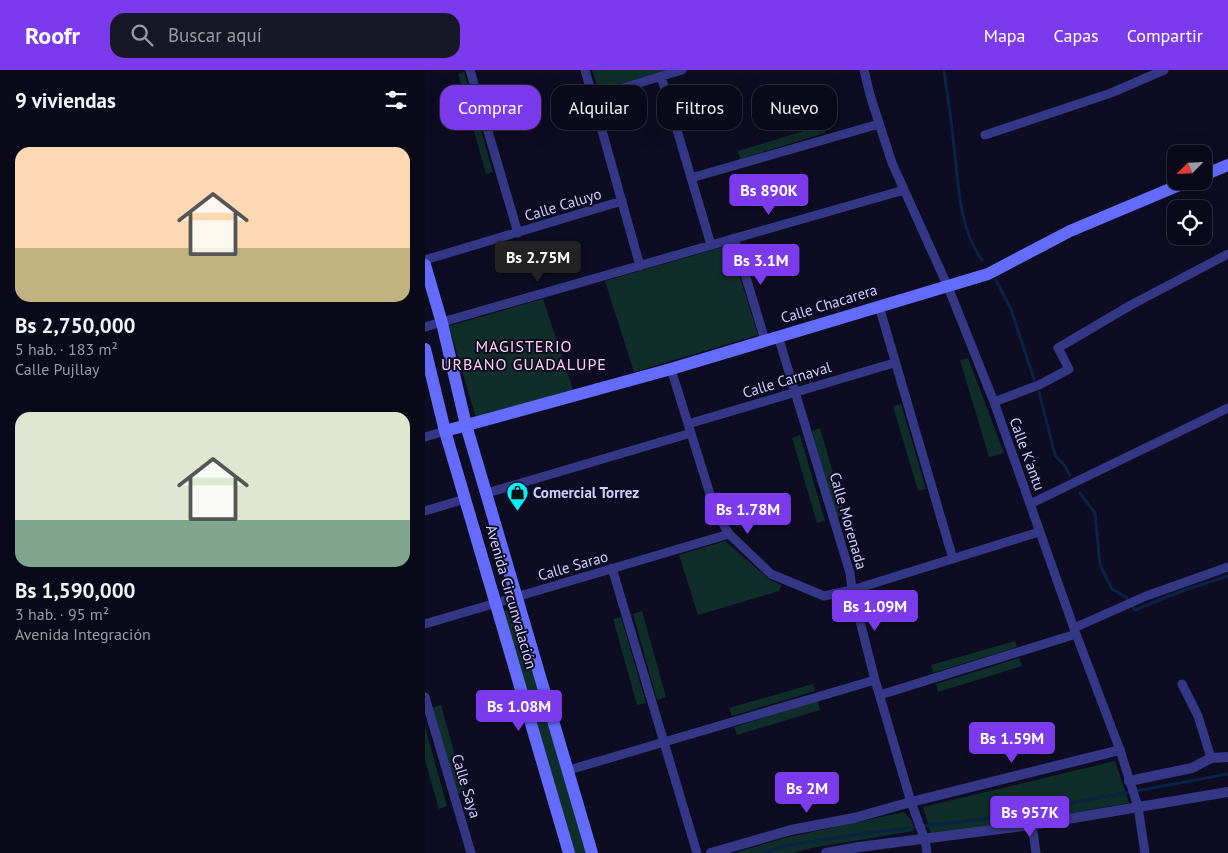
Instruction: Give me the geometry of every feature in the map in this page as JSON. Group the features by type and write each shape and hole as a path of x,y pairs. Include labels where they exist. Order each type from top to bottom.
{"main road":[{"path":"1213,171 1228,165"},
{"name":"Calle Chacarera","path":"445,431 671,369 988,274 1070,231 1168,190"},
{"name":"Avenida Circunvalación","path":"425,265 442,323 467,425 592,853"},
{"name":"Avenida Circunvalación","path":"425,349 445,431 569,853"}],"street":[{"path":"470,70 518,233"},
{"path":"585,70 589,85"},
{"path":"632,85 683,70"},
{"name":"Calle K'antu","path":"864,70 892,163 948,287 993,402 1120,750 1138,806 1145,853"},
{"path":"985,135 1111,93 1164,70"},
{"path":"661,76 711,245"},
{"path":"691,178 879,124"},
{"path":"602,130 640,266"},
{"path":"425,327 904,190"},
{"name":"Calle Caluyo","path":"425,260 622,201"},
{"path":"734,238 765,340"},
{"path":"993,402 1041,384 1069,369 1058,348 1131,304 1228,254"},
{"path":"879,306 953,559"},
{"name":"Calle Morenada","path":"778,336 850,574 852,590 875,680 911,802 925,840 927,853"},
{"name":"Calle Carnaval","path":"487,493 895,362"},
{"path":"671,369 714,507 729,534 771,574 824,596 852,590 1039,532"},
{"path":"1030,504 1228,408"},
{"path":"425,437 445,431"},
{"path":"425,511 465,499"},
{"name":"Calle Sarao","path":"425,624 729,534"},
{"path":"880,695 1075,631 1146,596 1228,567"},
{"path":"612,568 697,853"},
{"path":"569,770 875,680"},
{"path":"1182,684 1198,716 1211,758"},
{"name":"Calle Saya","path":"425,697 471,853"},
{"path":"711,853 791,830 855,818 911,802 1120,750"},
{"path":"1131,788 1192,768 1211,758 1228,757"},
{"path":"826,853 859,847 1032,825 1228,792"},
{"path":"1032,825 1036,853"}],"green space":[{"path":"592,70 668,70 616,85 596,85"},
{"path":"464,72 468,85 461,85 458,74"},
{"path":"474,130 481,130 493,172 486,174"},
{"path":"807,130 824,130 825,133 740,159 738,151"},
{"path":"730,245 758,335 634,372 605,281"},
{"path":"543,299 573,390 476,418 449,326"},
{"path":"968,358 1004,453 989,457 960,360"},
{"path":"901,404 926,489 918,491 893,406"},
{"path":"820,428 845,514 837,517 812,431"},
{"path":"800,435 825,521 817,523 792,438"},
{"path":"725,541 770,580 782,585 779,591 698,615 679,555"},
{"path":"515,608 586,853 575,853 503,611"},
{"path":"642,611 666,697 657,700 633,614"},
{"path":"621,617 646,703 637,705 613,619"},
{"path":"1015,641 1017,647 933,673 931,665"},
{"path":"1019,658 1022,666 938,692 936,684"},
{"path":"813,684 815,691 732,716 729,708"},
{"path":"818,701 820,710 737,735 734,727"},
{"path":"441,705 465,791 457,794 432,708"},
{"path":"425,727 447,806 439,809 425,760"},
{"path":"1115,761 1129,803 1032,820 931,834 923,807"},
{"path":"904,812 912,821 914,831 811,848 794,853 734,853 785,838"}],"waterway":[{"path":"944,70 960,202 968,233 982,260"},
{"path":"996,280 1011,309 1034,379"},
{"path":"1039,392 1055,455 1070,475"},
{"path":"1080,493 1095,513 1100,565 1112,589 1126,597 1135,610 1179,592 1228,576"},
{"path":"764,853 785,846 868,833 983,819 1228,774"}],"place":[{"name":"Comercial Torrez","path":"517,512"}],"district":[{"name":"MAGISTERIO URBANO GUADALUPE","path":"524,355"}]}
